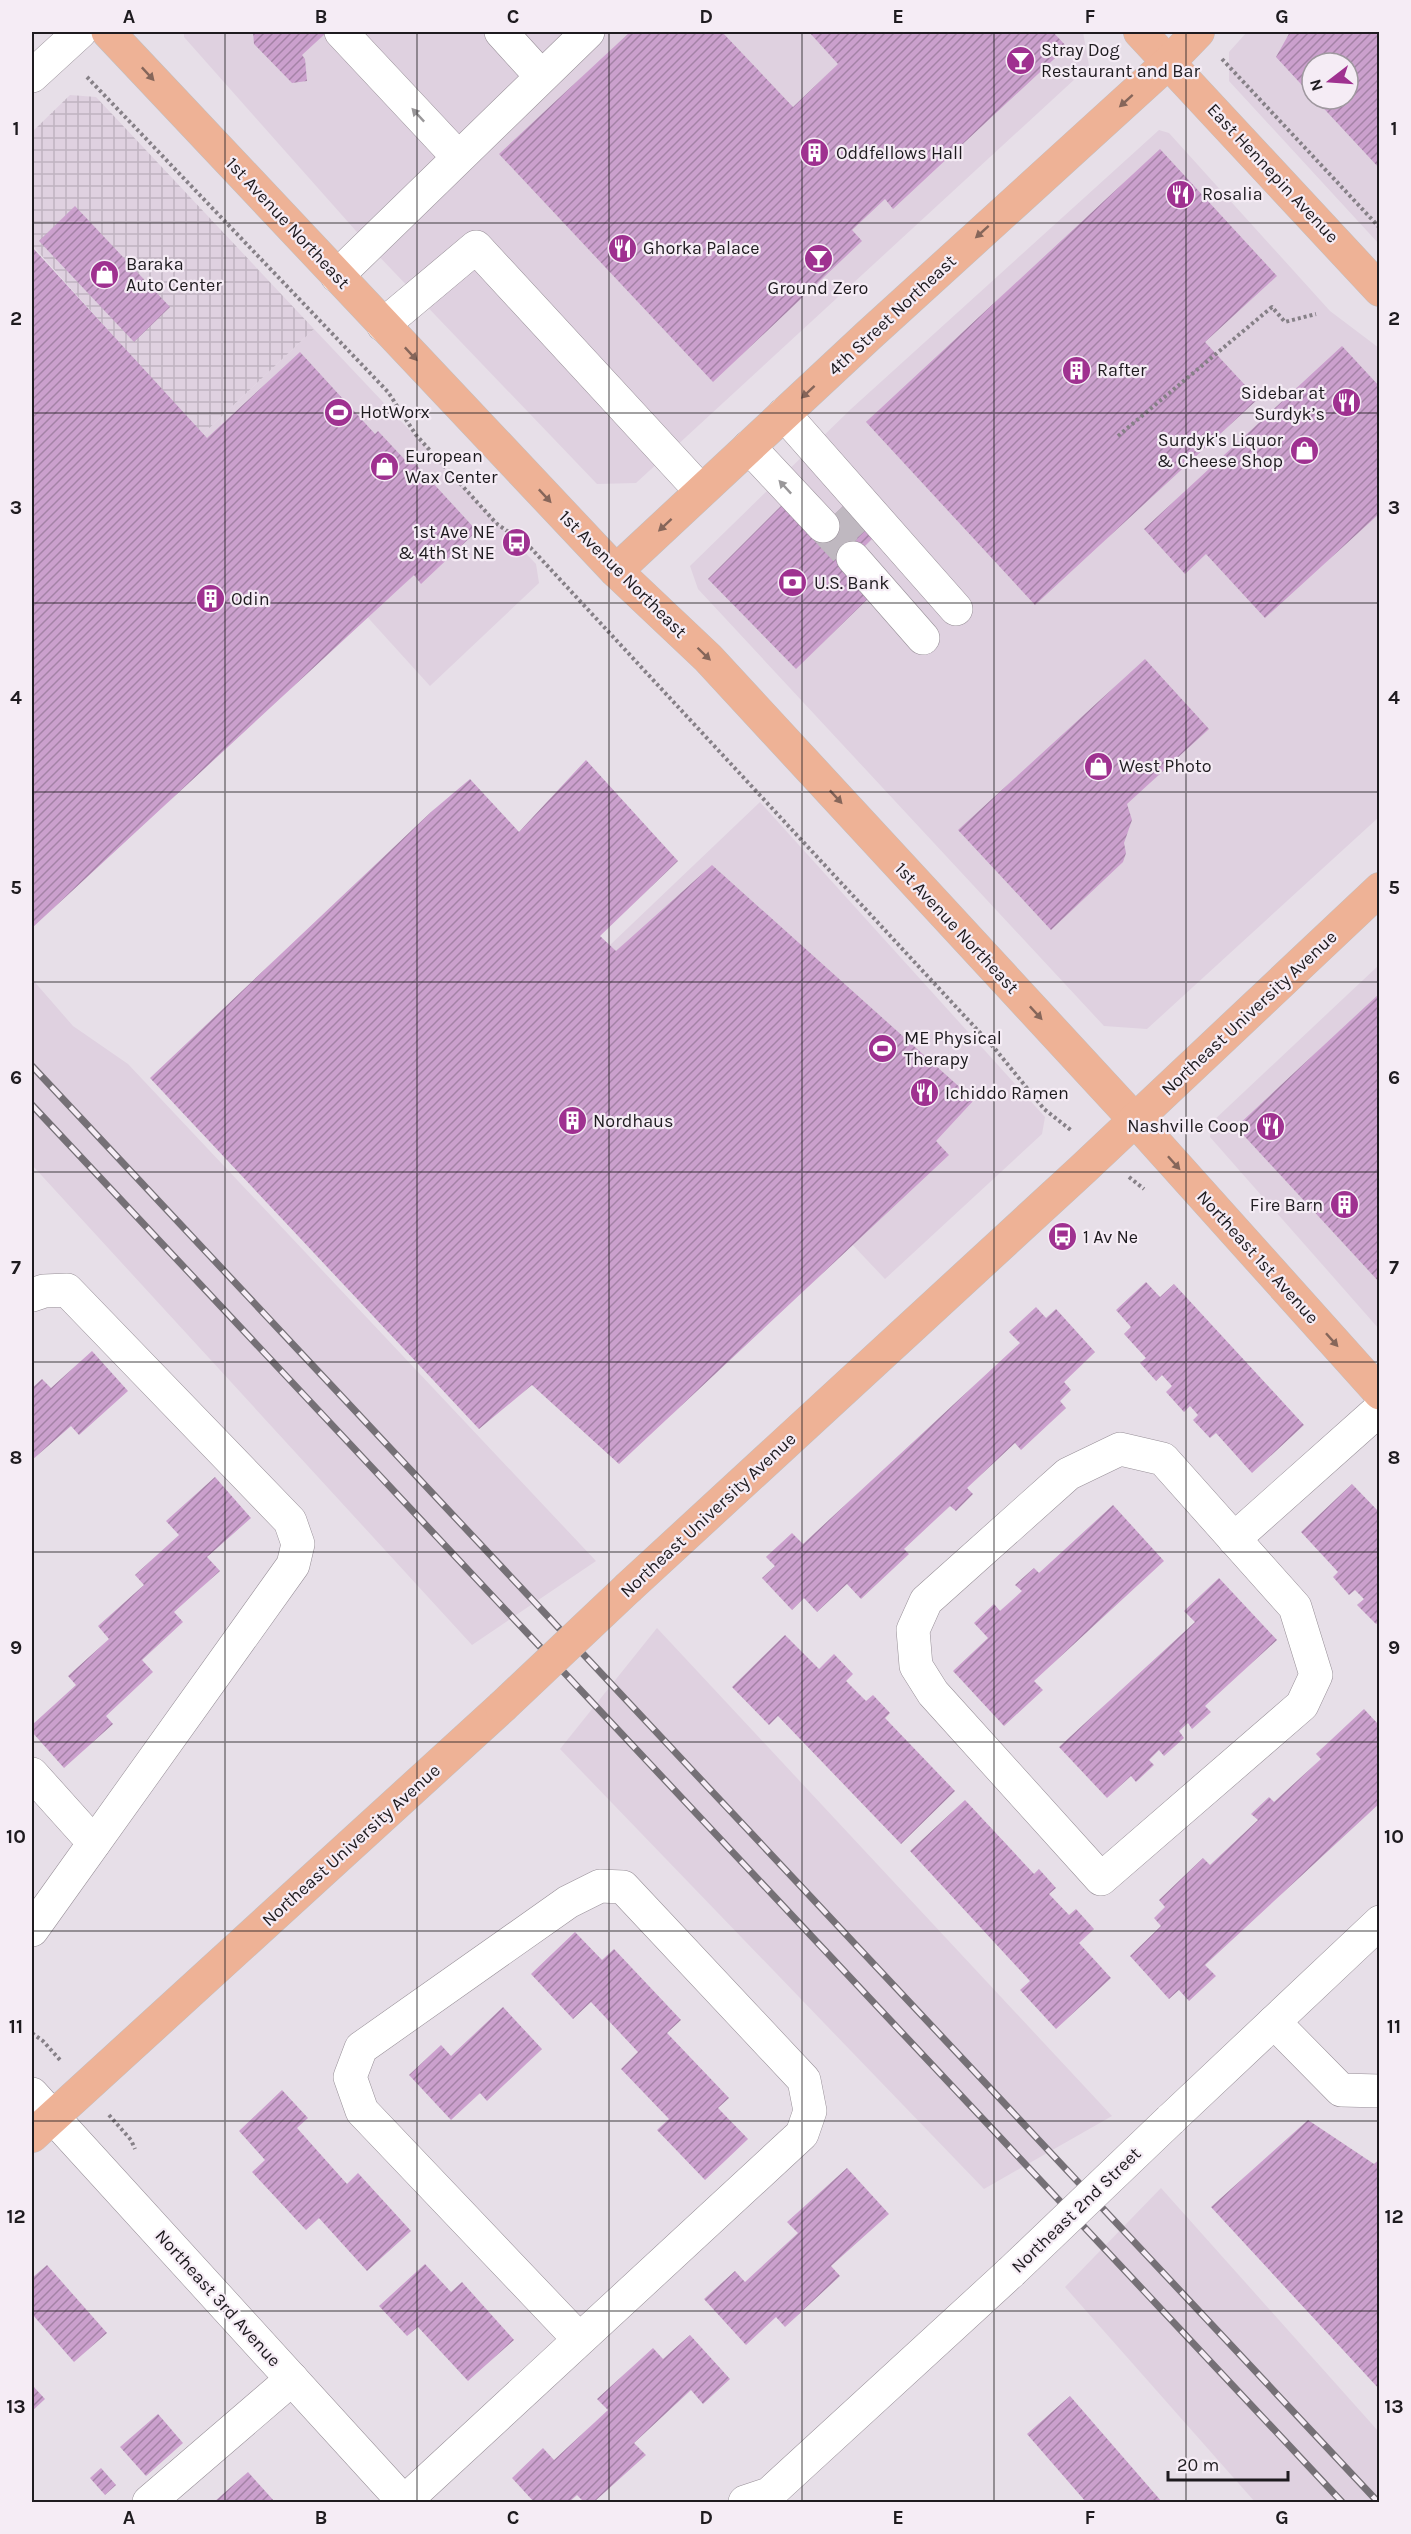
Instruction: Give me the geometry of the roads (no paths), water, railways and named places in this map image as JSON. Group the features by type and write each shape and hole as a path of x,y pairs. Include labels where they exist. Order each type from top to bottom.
{"main road":[{"name":"1st Avenue Northeast","path":"108,32 616,571 708,658 1135,1120"},
{"name":"East Hennepin Avenue","path":"1140,32 1170,61 1380,290"},
{"name":"4th Street Northeast","path":"616,571 1170,61 1198,32"},
{"name":"Northeast University Avenue","path":"39,2115 502,1707 1135,1120 1380,889"},
{"name":"Northeast 1st Avenue","path":"1135,1120 1380,1393"}],"street":[{"path":"341,32 458,158"},
{"path":"501,32 542,76"},
{"path":"337,276 588,32"},
{"path":"32,76 72,40"},
{"path":"383,325 476,247 701,491"},
{"path":"767,430 831,518"},
{"path":"767,430 940,623 862,550"},
{"path":"32,1295 44,1291 67,1290 290,1521 298,1544 293,1565 32,1930"},
{"path":"1234,1539 1380,1408"},
{"path":"1120,1449 1162,1459 1234,1539 1295,1607 1316,1675 1302,1705 1101,1879 933,1693 916,1666 913,1630 926,1601 1068,1474 1120,1449"},
{"path":"32,1774 94,1843"},
{"path":"404,2502 802,2134 810,2111 804,2080 623,1887 600,1886 568,1902 361,2048 350,2077 362,2111 579,2340"},
{"name":"Northeast 2nd Street","path":"760,2500 1011,2272 1380,1922"},
{"path":"1274,2022 1341,2090 1380,2091"},
{"name":"Northeast 3rd Avenue","path":"39,2115 292,2379 404,2502"},
{"path":"149,2502 292,2379"}],"tunnel":[{"path":"840,509 870,542"},
{"path":"823,526 853,558"}],"railway":[{"path":"32,1066 1378,2502"},
{"path":"32,1105 1342,2502"}],"place":[{"name":"Stray Dog Restaurant and Bar","path":"1020,60"},
{"name":"Oddfellows Hall","path":"815,153"},
{"name":"Rosalia","path":"1181,194"},
{"name":"Ghorka Palace","path":"622,248"},
{"name":"Ground Zero","path":"818,259"},
{"name":"Baraka Auto Center","path":"105,274"},
{"name":"Rafter","path":"1076,370"},
{"name":"Sidebar at Surdyk’s","path":"1346,403"},
{"name":"HotWorx","path":"339,412"},
{"name":"Surdyk's Liquor & Cheese Shop","path":"1304,450"},
{"name":"European Wax Center","path":"384,466"},
{"name":"1st Ave NE & 4th St NE","path":"516,542"},
{"name":"U.S. Bank","path":"793,583"},
{"name":"Odin","path":"210,599"},
{"name":"West Photo","path":"1098,766"},
{"name":"ME Physical Therapy","path":"883,1048"},
{"name":"Ichiddo Ramen","path":"924,1093"},
{"name":"Nordhaus","path":"572,1121"},
{"name":"Nashville Coop","path":"1270,1126"},
{"name":"Fire Barn","path":"1344,1205"},
{"name":"1 Av Ne","path":"1062,1237"}]}
